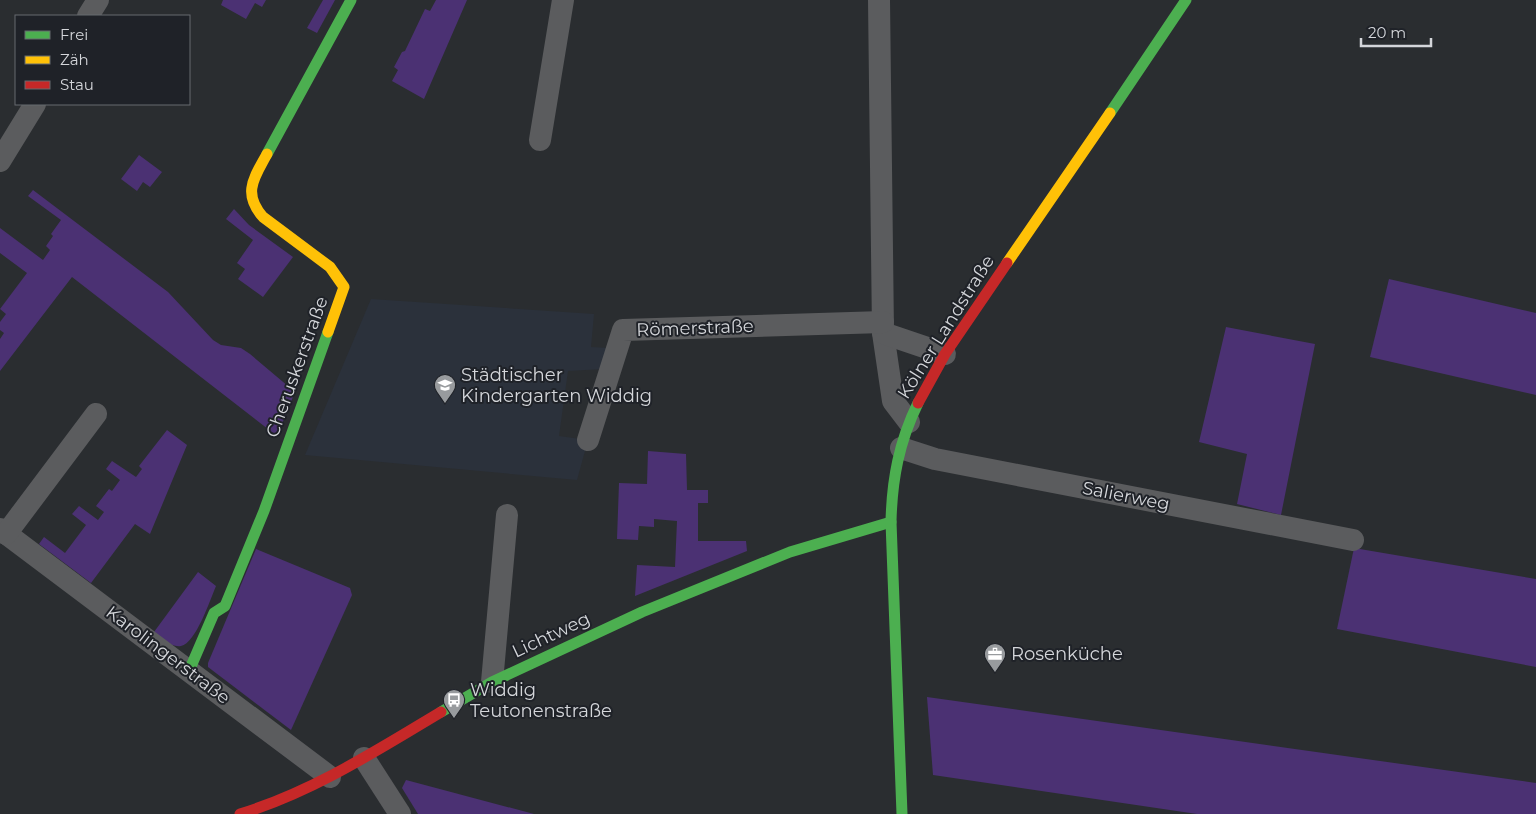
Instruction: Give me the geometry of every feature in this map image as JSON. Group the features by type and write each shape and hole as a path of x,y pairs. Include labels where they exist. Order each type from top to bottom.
{"street":[{"path":"89,15 98,0"},
{"name":"Cheruskerstraße","path":"189,671 214,613 225,606 260,520 344,287 330,267 263,217 255,208 251,198 252,182 351,0"},
{"path":"540,140 563,0"},
{"path":"879,0 883,328 893,401 909,422"},
{"name":"Kölner Landstraße","path":"902,814 891,522 892,489 909,422 946,354 984,296 1186,0"},
{"path":"0,161 34,105"},
{"name":"Römerstraße","path":"588,440 623,330 883,328 946,354"},
{"name":"Karolingerstraße","path":"96,414 3,532 330,777"},
{"name":"Salierweg","path":"901,448 945,460 1353,540"},
{"path":"492,682 507,515"},
{"name":"Lichtweg","path":"240,814 269,805 330,777 492,682 642,612 790,552 891,522"},
{"path":"364,758 400,814"}],"shaded area":[{"path":"223,0 266,0 262,7 255,3 246,19 221,5"},
{"path":"323,0 335,0 317,33 307,28"},
{"path":"436,0 467,0 424,99 392,81 398,70 394,67 402,52 405,51 425,9 430,11"},
{"path":"139,155 162,172 150,187 143,182 137,191 121,179"},
{"path":"33,190 168,292 213,340 221,345 241,348 295,392 277,436 72,277 0,371 0,339 4,333 0,330 0,322 6,314 0,309 27,273 0,253 0,228 43,260 50,250 46,246 53,236 51,234 61,220 28,196"},
{"path":"234,209 249,225 293,257 263,297 238,279 245,269 237,263 253,240 226,219"},
{"path":"1389,279 1536,313 1536,395 1370,357"},
{"name":"Städtischer Kindergarten Widdig","path":"371,299 594,314 591,347 609,348 603,369 568,371 559,436 588,440 577,480 305,455"},
{"path":"1226,327 1315,344 1281,515 1237,504 1247,454 1199,442"},
{"path":"167,430 187,445 150,534 135,524 91,583 39,544 44,537 65,553 86,525 72,514 79,506 98,520 104,512 96,506 109,489 112,491 120,480 106,469 112,461 136,477 142,469 139,466"},
{"path":"648,451 686,454 687,490 708,490 708,503 698,503 698,541 746,541 747,551 635,596 637,565 675,567 677,521 654,519 654,527 639,526 638,540 617,539 619,483 647,484"},
{"path":"1354,548 1536,579 1536,667 1337,629"},
{"path":"256,549 350,588 352,595 291,730 208,667 208,663"},
{"path":"198,572 216,586 202,620 187,643 177,646 166,642 154,632"},
{"path":"927,697 1536,783 1536,814 1197,814 933,775"},
{"path":"406,780 534,814 418,814 402,788"}],"traffic: fast":[{"path":"267,154 351,0"},
{"path":"1110,113 1186,0"},
{"path":"189,671 214,613 225,606 264,511 328,332"},
{"path":"902,814 891,522 893,491 901,446 918,403"},
{"path":"441,712 492,682 642,612 790,552 891,522"}],"traffic: slow":[{"path":"1007,263 1110,113"},
{"path":"267,154 254,178 252,186 253,200 257,208 263,217 330,267 344,287 328,332"}],"traffic: jam":[{"path":"918,403 945,354 1007,263"},
{"path":"240,814 267,805 318,782 368,756 441,712"}],"place":[{"name":"Städtischer Kindergarten Widdig","path":"445,404"},
{"name":"Rosenküche","path":"995,673"},
{"name":"Widdig Teutonenstraße","path":"454,719"}]}
